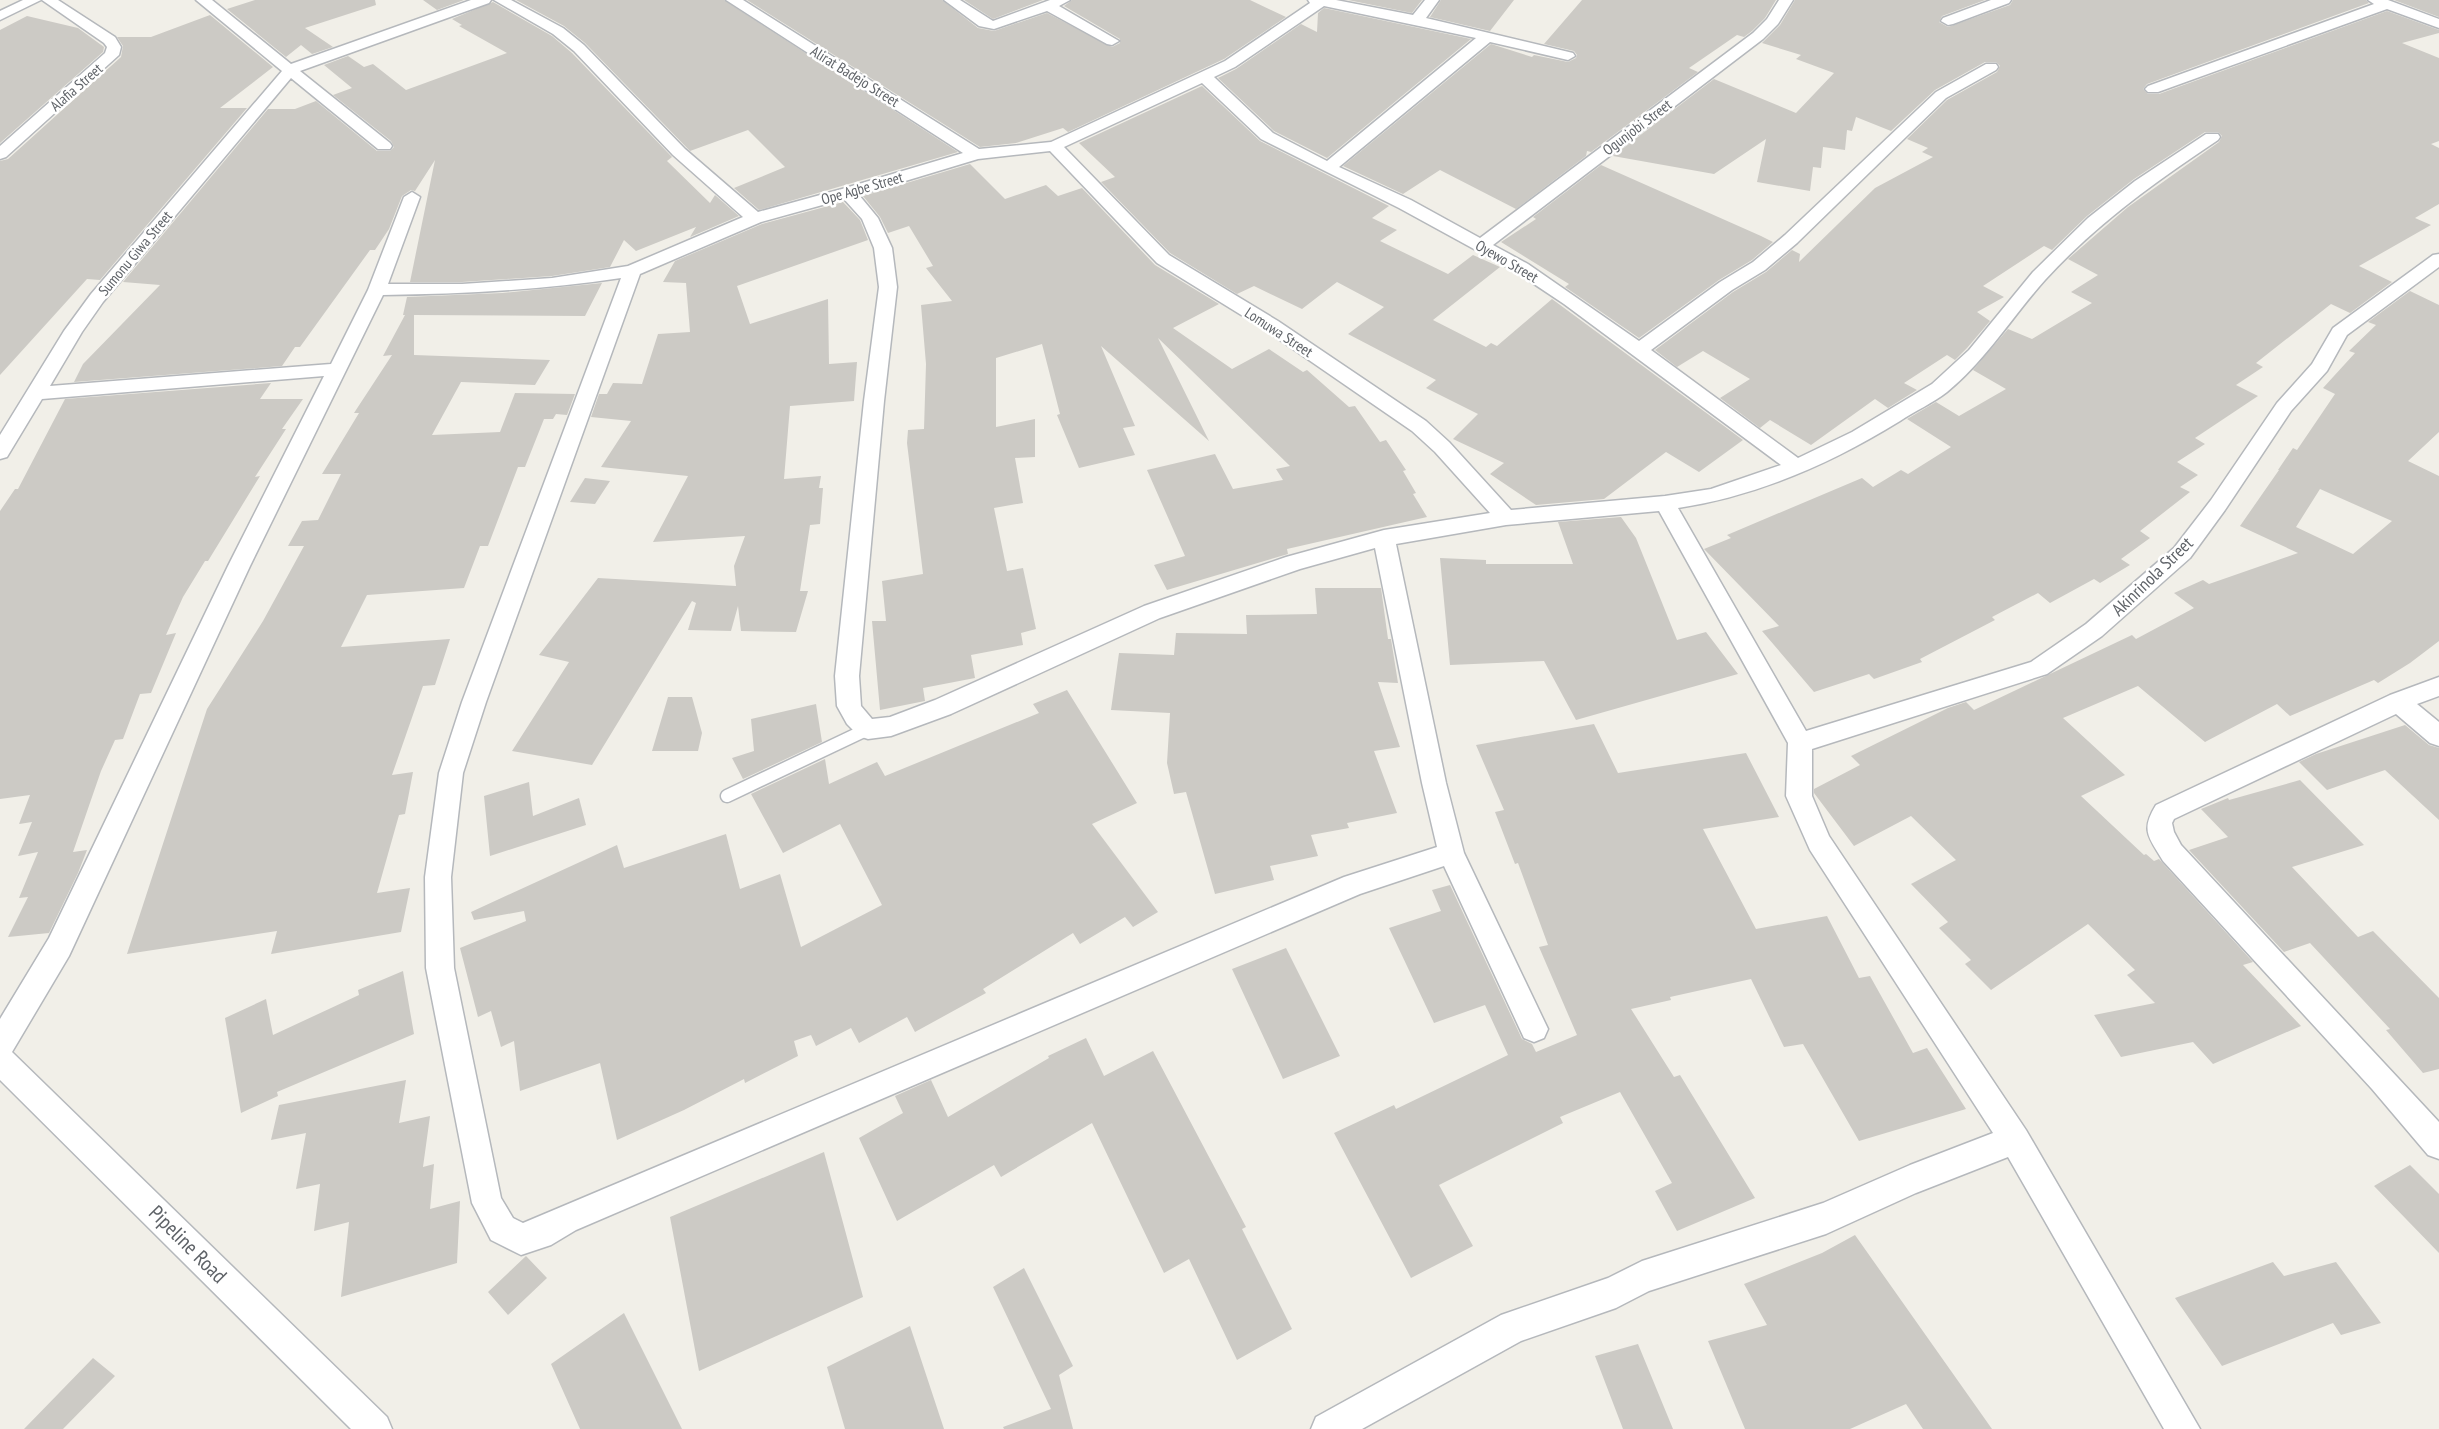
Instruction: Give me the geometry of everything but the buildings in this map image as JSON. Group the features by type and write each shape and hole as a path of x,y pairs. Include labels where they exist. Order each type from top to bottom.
{"street":[{"path":"0,16 34,0"},
{"name":"Alafia Street","path":"0,154 112,55 114,47 110,40 49,0"},
{"path":"203,0 227,22 291,69 384,146"},
{"path":"291,69 484,0"},
{"path":"501,0 558,32 579,48 679,152 755,219"},
{"name":"Alirat Badejo Street","path":"733,0 976,154"},
{"path":"951,0 984,22 994,25 1063,0"},
{"path":"1417,20 1432,0"},
{"name":"Ogunjobi Street","path":"1480,246 1758,36 1773,21 1786,0"},
{"path":"1948,21 2004,0"},
{"path":"1318,1 1417,20 1568,56"},
{"name":"Ope Agbe Street","path":"377,290 462,289 552,283 632,271 755,219 976,154 1054,146 1205,77 1249,52 1318,1"},
{"path":"2153,89 2380,2 2439,24"},
{"path":"1049,6 1112,41"},
{"path":"1328,168 1488,36"},
{"path":"1639,350 1726,286 1759,266 1791,239 1941,95 1991,67"},
{"name":"Sumonu Giwa Street","path":"0,453 73,331 97,298 291,69"},
{"name":"Oyewo Street","path":"1205,77 1267,136 1405,204 1522,268 1639,350 1797,467"},
{"path":"848,193 870,218 883,248 888,287 874,401 847,676 847,703 853,718 868,729 891,726 942,707 1152,612 1294,563 1384,538 1506,518 1665,504 1735,490 1797,467 1859,437 1939,388 1976,354 2039,276 2094,222 2141,184 2212,137"},
{"name":"Lomuwa Street","path":"1054,146 1163,259 1271,325 1419,426 1442,447 1506,518"},
{"path":"0,1045 59,947 213,618 377,290 412,197"},
{"name":"Akinrinola Street","path":"1800,743 2039,668 2094,630 2182,553 2218,505 2284,407 2320,368 2340,332 2439,259"},
{"path":"632,271 474,702 451,773 438,877 440,968 488,1203 502,1229 521,1239 540,1234 565,1219 1353,885 1451,853"},
{"path":"35,393 338,369"},
{"path":"1665,504 1800,743 1799,796 1819,842 2016,1140 2183,1429"},
{"path":"1384,538 1434,783 1451,853 1534,1029"},
{"path":"2439,686 2398,702 2165,812 2159,822 2161,834 2172,853 2382,1079 2439,1144"},
{"path":"2398,702 2439,736"},
{"name":"Pipeline Road","path":"0,1060 375,1429"},
{"path":"1328,1429 1513,1328 1616,1292 1642,1277 1826,1218 1910,1180 2016,1140"}],"lane":[{"path":"728,796 868,729"}]}
